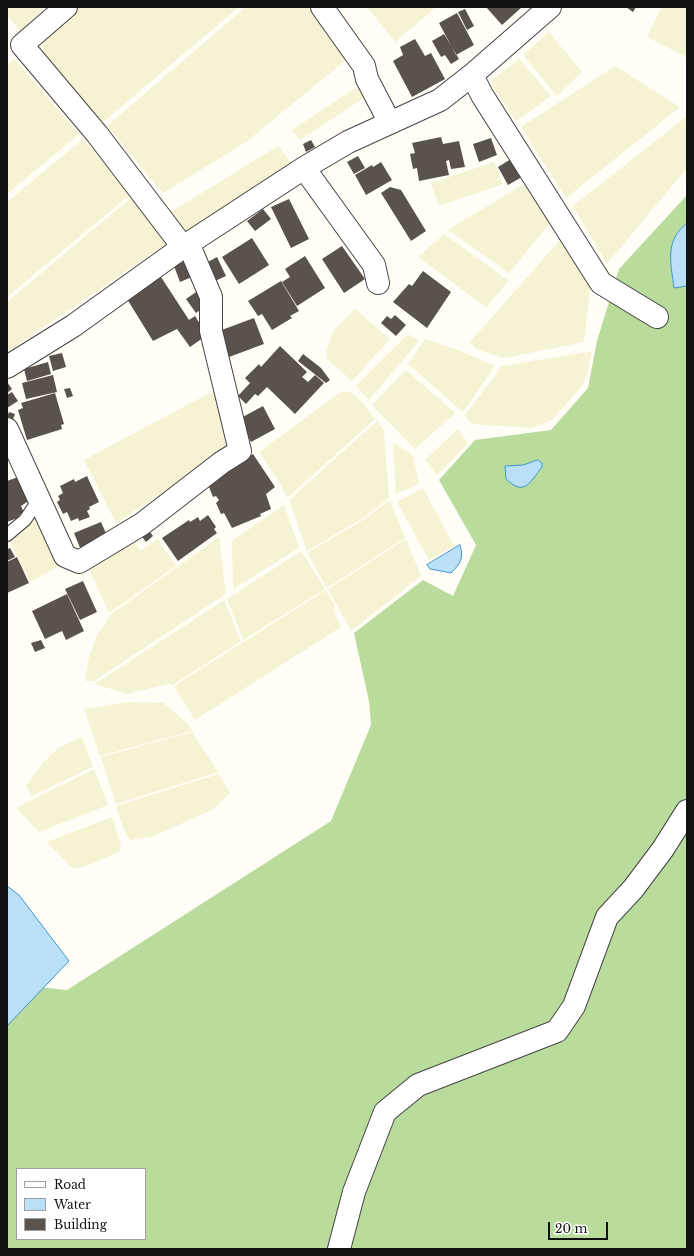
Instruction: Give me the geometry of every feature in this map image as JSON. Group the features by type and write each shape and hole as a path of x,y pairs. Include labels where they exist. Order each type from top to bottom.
{"street":[{"path":"7,429 65,556 79,562 142,524 221,463 240,451 211,331 211,297 186,245 97,134 22,45 66,7"},
{"path":"322,7 364,66 367,79 390,123"},
{"path":"7,367 73,326 186,245 304,168 348,142 440,100 472,75 550,7"},
{"path":"472,75 482,94 601,284 657,317"},
{"path":"304,168 374,265 378,283"},
{"path":"339,1249 354,1192 385,1112 418,1085 557,1031 574,1006 607,917 633,889 663,849 687,811"}],"lane":[{"path":"7,535 25,520 39,499"}],"shaded area":[{"path":"7,7 45,7 20,31 7,15"},
{"path":"78,7 239,7 102,123 44,60 42,37"},
{"path":"246,7 314,7 352,55 246,142 163,193 107,126"},
{"path":"367,7 436,7 395,42"},
{"path":"662,7 687,7 686,57 647,37"},
{"path":"549,32 582,72 557,96 523,55"},
{"path":"14,59 79,134 7,194 7,65"},
{"path":"519,59 551,96 516,121 492,86 493,79"},
{"path":"615,66 680,107 566,198 521,127"},
{"path":"360,85 367,96 300,140 292,130"},
{"path":"687,116 687,168 607,264 573,206"},
{"path":"83,139 131,194 7,297 7,202"},
{"path":"278,146 291,163 183,234 169,213"},
{"path":"494,162 503,184 439,206 431,183"},
{"path":"524,184 555,217 509,273 448,230"},
{"path":"133,196 166,244 7,352 7,302"},
{"path":"444,234 509,281 486,307 418,257"},
{"path":"561,239 591,281 584,342 504,358 476,349 470,342"},
{"path":"355,309 390,339 352,381 326,358 327,349 333,331"},
{"path":"408,334 419,341 369,400 356,386"},
{"path":"425,339 458,350 495,366 463,412 408,364"},
{"path":"592,351 588,371 582,386 552,420 531,428 472,424 465,415 502,366"},
{"path":"406,370 455,413 415,449 372,405"},
{"path":"221,387 234,446 116,523 84,460"},
{"path":"345,391 352,393 362,402 375,419 287,498 280,483 259,452 341,392"},
{"path":"377,421 384,431 389,498 363,518 307,551 289,500"},
{"path":"458,429 468,443 437,475 425,460"},
{"path":"395,443 413,456 419,484 396,494 393,445"},
{"path":"423,488 454,546 429,560 397,502"},
{"path":"390,500 405,538 327,588 307,553 363,520"},
{"path":"284,505 299,548 233,589 232,541"},
{"path":"36,511 64,563 30,582 10,541 28,523"},
{"path":"132,536 140,551 158,539 176,566 109,613 86,562"},
{"path":"219,537 226,594 94,681 85,681 89,657 97,635 110,615"},
{"path":"406,539 421,576 351,631 328,589"},
{"path":"301,551 325,589 243,640 227,599"},
{"path":"326,590 335,606 333,610 341,627 195,720 174,686"},
{"path":"224,600 241,641 173,685 168,684 127,694 95,684"},
{"path":"130,702 164,703 188,724 192,731 100,756 84,709"},
{"path":"192,732 218,772 116,804 101,757"},
{"path":"82,737 93,767 32,796 26,786 43,763 59,747"},
{"path":"94,769 108,805 39,832 16,808"},
{"path":"219,774 230,793 212,810 151,837 130,840 124,830 116,806"},
{"path":"112,817 121,845 120,851 96,862 79,868 71,867 47,842"}],"green space":[{"path":"687,195 687,1249 7,1249 7,984 67,990 331,821 371,725 369,701 354,633 423,580 453,596 476,545 439,480 475,440 551,430 588,388 597,341 619,269"}],"water":[{"path":"687,223 687,286 674,288 671,261 672,245 675,237"},
{"path":"538,460 542,463 542,467 527,485 518,487 506,479 505,466 523,465"},
{"path":"460,545 462,557 451,573 430,569 427,565"},
{"path":"7,886 19,895 69,961 7,1026"}],"building":[{"path":"486,7 522,7 502,25"},
{"path":"626,7 636,7 633,12"},
{"path":"465,9 474,26 467,30 458,12"},
{"path":"457,13 474,45 456,55 439,23"},
{"path":"444,34 459,59 451,64 445,55 441,57 432,41"},
{"path":"415,39 425,56 431,53 445,79 412,97 393,61 403,55 400,47"},
{"path":"441,137 443,144 459,141 465,167 451,169 449,160 446,161 449,175 419,181 417,168 413,169 410,154 415,153 412,143"},
{"path":"491,138 497,155 479,162 473,144"},
{"path":"311,140 315,147 306,152 303,144"},
{"path":"358,156 365,168 354,174 347,162"},
{"path":"511,159 522,177 508,185 498,167"},
{"path":"381,162 392,180 366,195 355,175 372,165 373,167"},
{"path":"390,187 401,190 426,231 411,241 381,193"},
{"path":"289,199 309,239 291,248 271,207"},
{"path":"263,209 271,219 255,231 247,221"},
{"path":"252,238 269,265 239,284 222,257"},
{"path":"342,246 365,279 344,293 322,259"},
{"path":"305,256 325,288 297,306 282,282 290,277 285,269"},
{"path":"217,257 226,276 215,281 206,263"},
{"path":"188,260 194,276 180,282 174,266"},
{"path":"423,271 451,292 427,328 393,302 409,284 412,286"},
{"path":"161,277 189,320 195,316 207,335 190,347 177,329 153,341 127,299"},
{"path":"281,281 299,311 290,316 292,318 272,330 262,314 258,316 248,301"},
{"path":"199,290 208,304 196,313 186,299"},
{"path":"395,315 406,325 396,336 381,323 387,316 391,319"},
{"path":"254,318 264,344 229,357 219,331"},
{"path":"280,346 307,372 302,377 308,382 315,375 324,383 295,414 267,387 258,396 255,394 246,404 238,396 250,383 245,378 259,364 261,367"},
{"path":"62,353 66,367 53,371 49,356"},
{"path":"303,354 321,368 330,380 326,383 298,361"},
{"path":"48,362 51,374 27,381 24,369"},
{"path":"53,375 57,392 26,399 22,383"},
{"path":"7,382 12,389 7,393"},
{"path":"70,388 73,396 67,398 64,389"},
{"path":"12,392 18,401 7,408 7,395"},
{"path":"55,393 64,424 61,425 62,429 27,440 18,410 23,408 21,403"},
{"path":"263,406 275,429 251,442 239,419"},
{"path":"9,412 15,414 13,419 7,417"},
{"path":"253,454 275,487 266,494 271,509 260,514 261,516 232,528 224,513 221,514 216,503 219,500 216,496 213,497 207,482"},
{"path":"87,476 99,502 89,507 90,509 87,511 90,517 79,521 78,518 71,521 67,512 63,514 57,502 60,500 58,496 63,493 60,486 74,479 75,482"},
{"path":"18,477 30,500 21,506 24,513 19,515 20,517 7,522 7,481"},
{"path":"208,515 216,527 214,529 217,533 178,561 162,538 189,520 190,522 198,517 200,521"},
{"path":"101,522 108,538 81,550 74,533"},
{"path":"147,528 153,536 146,542 140,534"},
{"path":"10,548 15,557 7,561 7,549"},
{"path":"17,557 29,583 7,593 7,562"},
{"path":"83,581 97,612 80,620 65,589"},
{"path":"67,594 84,631 66,640 62,631 45,639 32,611"},
{"path":"41,640 45,648 35,652 31,643"}]}
